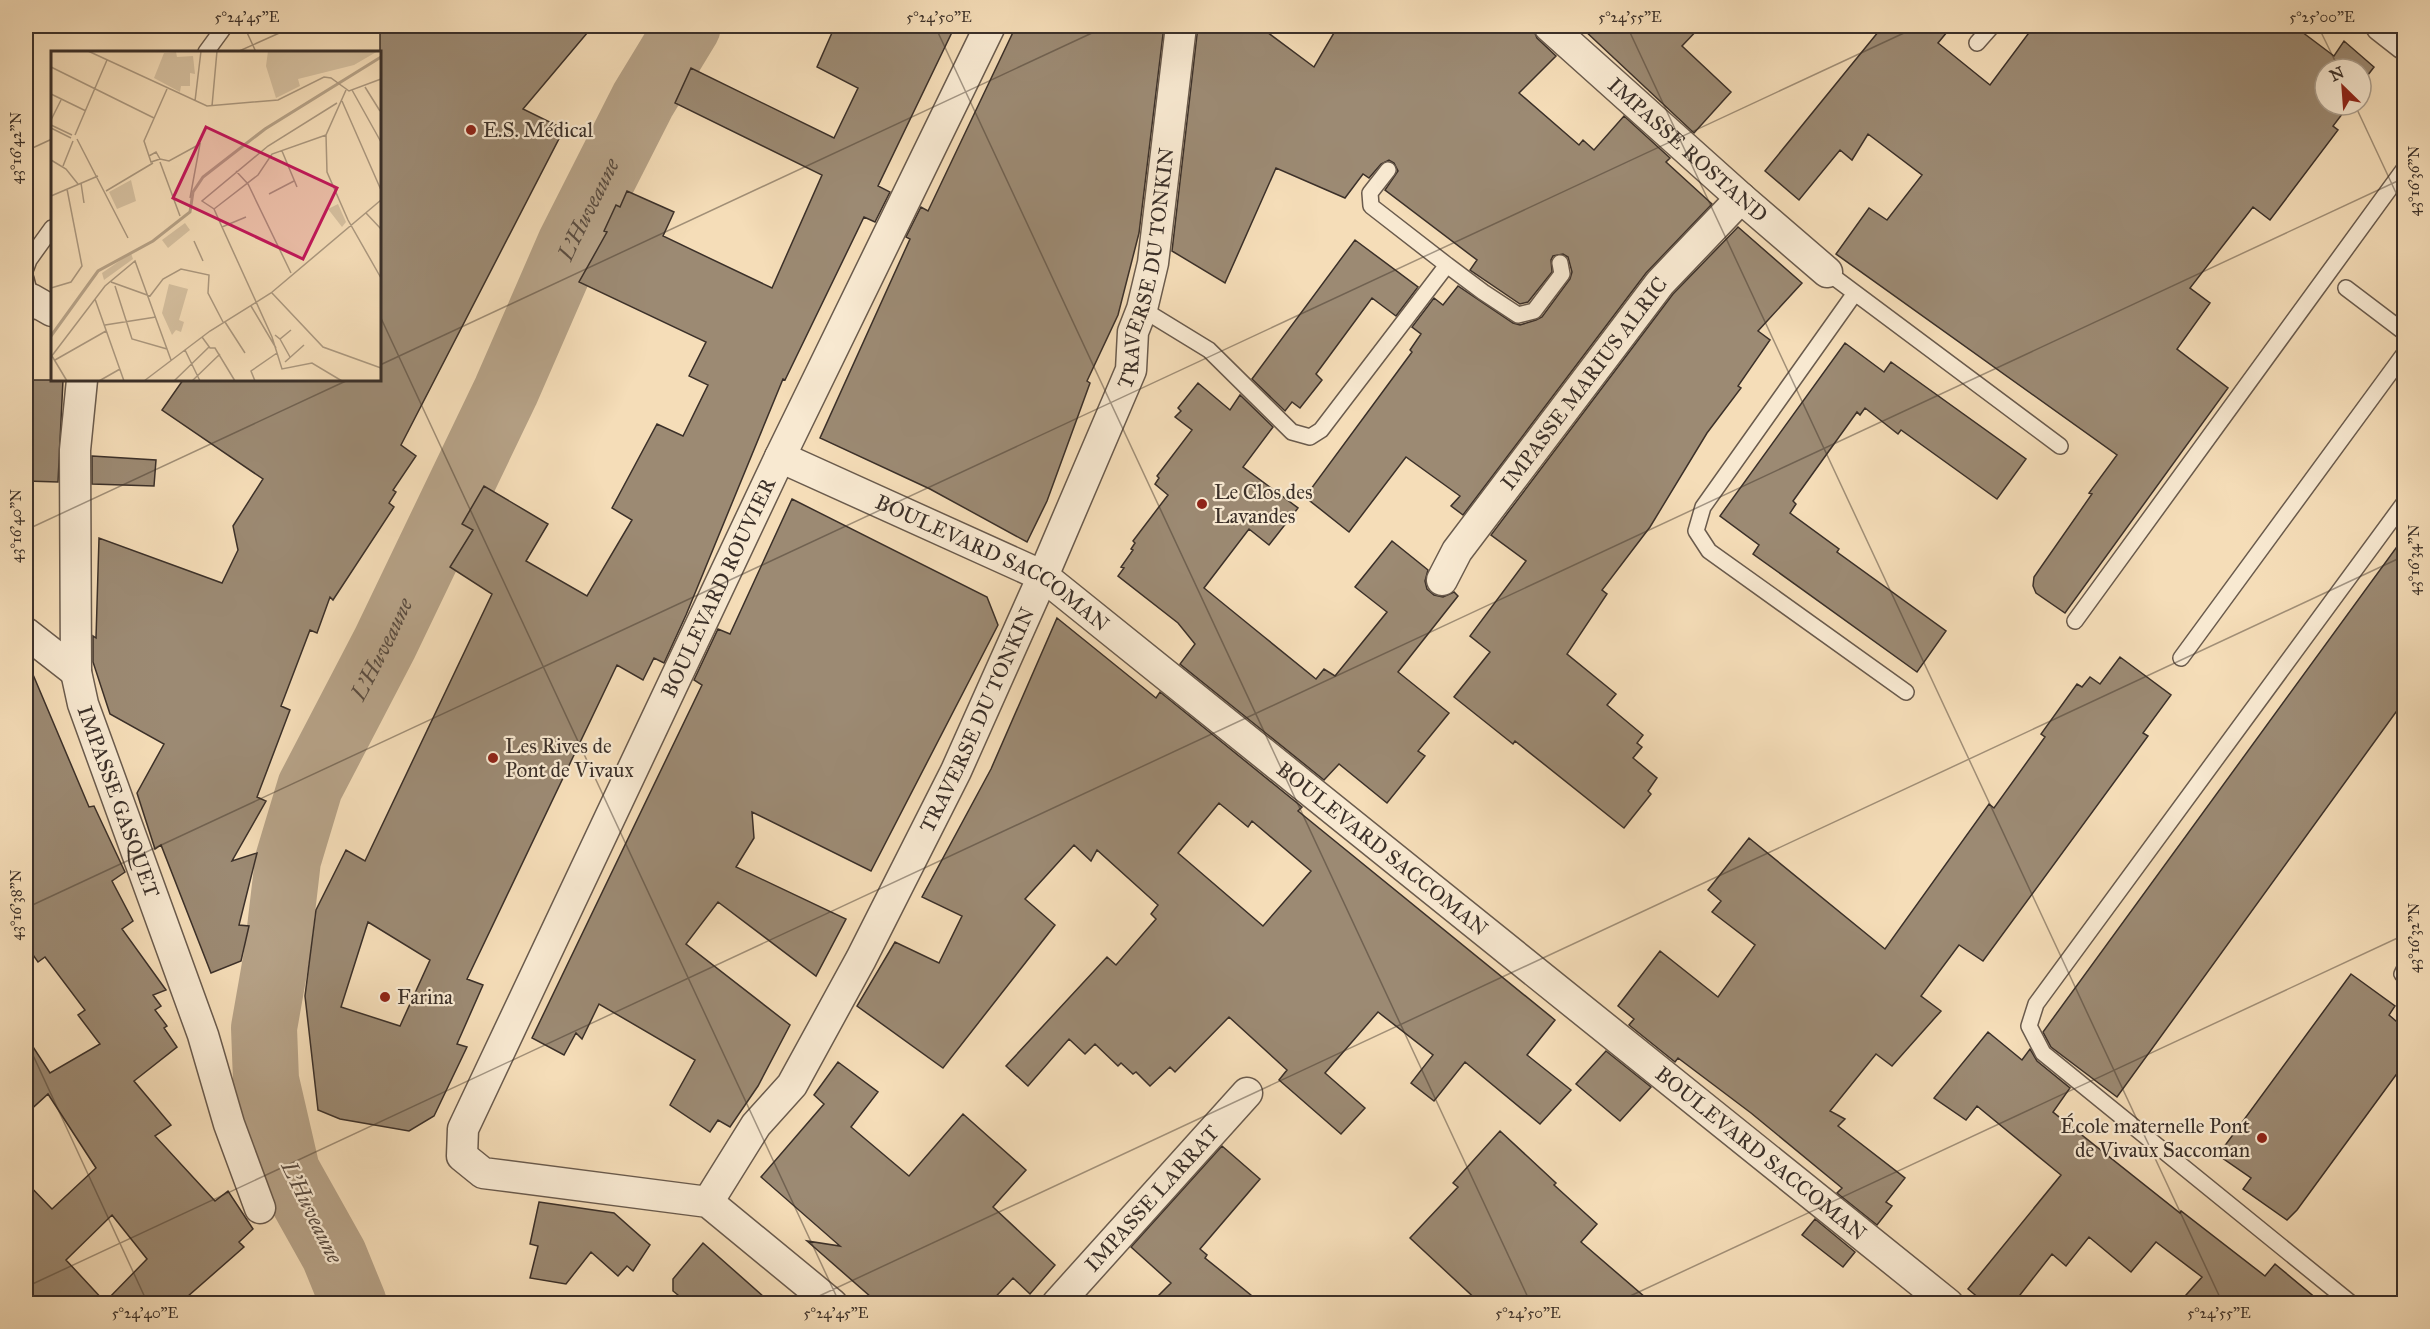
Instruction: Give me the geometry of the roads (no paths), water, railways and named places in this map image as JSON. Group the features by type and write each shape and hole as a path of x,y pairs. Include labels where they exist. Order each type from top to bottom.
{"street":[{"name":"BOULEVARD ROUVIER","path":"708,1202 483,1173 462,1155 462,1129 780,457 990,26"},
{"name":"TRAVERSE DU TONKIN","path":"708,1202 756,1125 792,1085 861,959 956,771 1131,370 1133,332 1142,309 1154,263 1181,26"},
{"name":"IMPASSE ROSTAND","path":"1549,26 1827,272"},
{"path":"2381,26 2404,44"},
{"name":"IMPASSE MARIUS ALRIC","path":"1442,580 1457,551 1660,282 1741,198"},
{"name":"IMPASSE GASQUET","path":"82,381 75,450 76,672 83,704 204,1035 229,1124 260,1208"},
{"name":"BOULEVARD SACCOMAN","path":"780,457 1043,576 1948,1304"},
{"path":"26,633 76,672"},
{"name":"IMPASSE LARRAT","path":"1057,1304 1247,1093"},
{"path":"708,1202 832,1304"}],"lane":[{"path":"207,51 225,26"},
{"path":"1977,43 1992,26"},
{"path":"1388,170 1370,193 1371,206 1483,292 1518,315 1534,312 1562,274 1560,262"},
{"path":"2075,621 2404,170"},
{"path":"26,268 28,260 51,229"},
{"path":"1142,309 1209,350 1292,432 1310,437 1322,430 1447,265"},
{"path":"1827,272 2060,446"},
{"path":"2346,288 2404,332"},
{"path":"1855,292 1703,507 1696,531 1709,551 1906,692"},
{"path":"2181,658 2404,354"},
{"path":"2352,1304 2043,1053 2029,1026 2036,1004 2404,503"}],"waterway":[{"name":"L'Huveaune","path":"354,1304 334,1255 287,1171 266,1080 264,1028 277,954 288,860 310,787 385,643 506,391 570,244 643,100 688,26"}],"place":[{"name":"E.S. Médical","path":"471,130"},
{"name":"Le Clos des Lavandes","path":"1202,504"},
{"name":"Les Rives de Pont de Vivaux","path":"493,758"},
{"name":"Farina","path":"385,997"},
{"name":"École maternelle Pont de Vivaux Saccoman","path":"2262,1138"}]}
